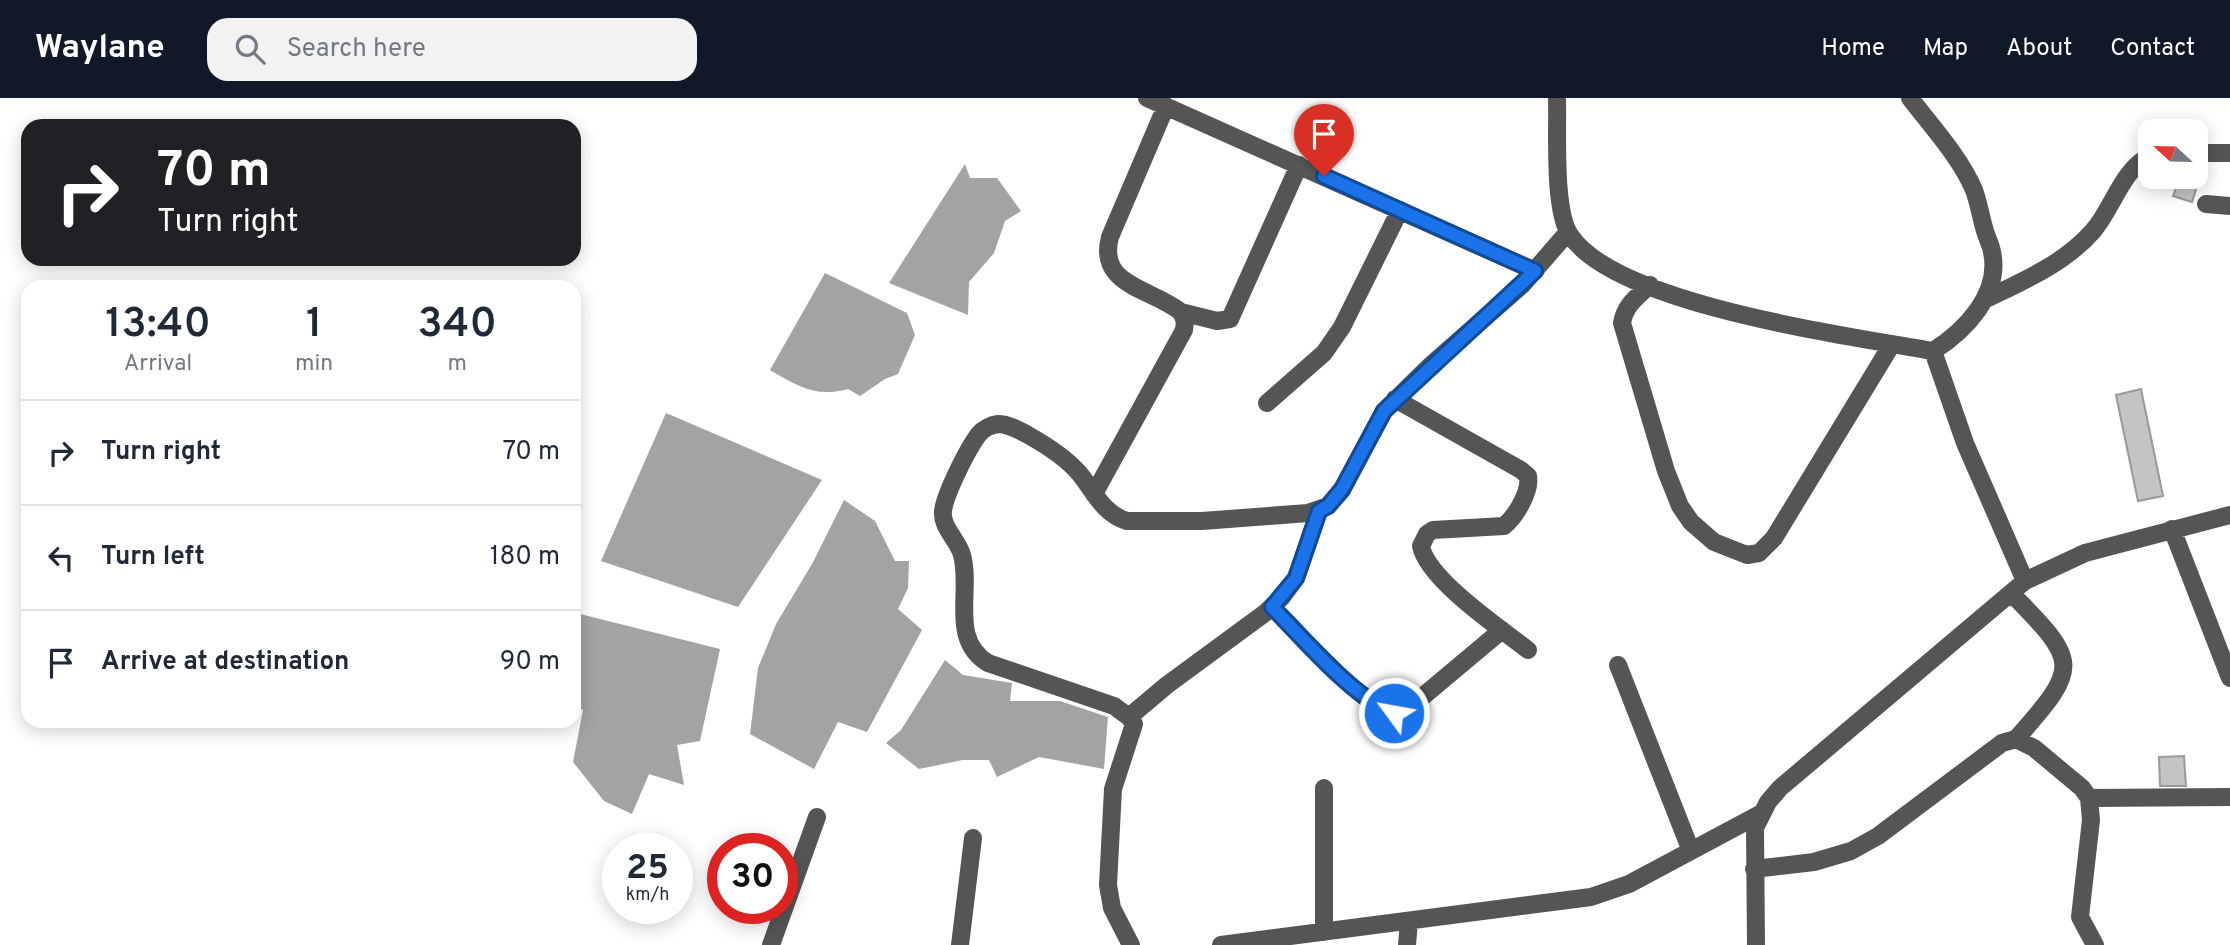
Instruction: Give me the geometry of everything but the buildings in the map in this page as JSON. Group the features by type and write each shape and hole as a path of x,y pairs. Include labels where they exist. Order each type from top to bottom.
{"street":[{"path":"1147,98 1535,271"},
{"path":"1557,98 1559,182 1568,233 1584,252 1620,273 1678,297 1780,324 1933,351 1953,338 1984,300 1991,277 1993,253 1973,188 1955,158 1910,98"},
{"path":"1166,107 1110,237 1106,257 1115,274 1181,312 1217,321 1230,319 1299,165"},
{"path":"2208,153 2230,153"},
{"path":"1984,300 2036,275 2073,251 2105,216 2138,165"},
{"path":"2206,204 2230,206"},
{"path":"1268,403 1316,360 1342,327 1400,210"},
{"path":"1131,945 1112,908 1108,885 1111,802 1119,765 1134,724 1114,706 1000,668 978,657 965,631 962,555 943,518 943,510 961,466 979,433 995,424 1017,429 1047,446 1070,464 1110,514 1119,519 1138,522 1275,517 1319,511 1328,506 1342,489 1374,426 1395,399 1535,271 1568,233"},
{"path":"1650,285 1630,303 1623,313 1622,323 1666,471 1680,506 1691,522 1714,542 1747,555 1759,553 1774,538 1892,344"},
{"path":"1094,494 1181,336 1185,321 1181,312"},
{"path":"1933,351 1965,443 2025,581"},
{"path":"1395,399 1528,476 1527,490 1513,516 1504,526 1433,530 1427,534 1421,546 1428,562 1444,581 1528,650"},
{"path":"1129,717 1167,685 1272,607 1296,578 1319,511"},
{"path":"1756,945 1755,828 1780,788 2025,581 2085,553 2230,515"},
{"path":"2172,529 2230,678"},
{"path":"1754,869 1814,862 1851,851 1878,836 2002,743 2016,739 2048,703 2065,668 2063,653 2041,624 2011,593"},
{"path":"1272,607 1342,676 1379,706 1394,713 1409,708 1502,630"},
{"path":"1618,665 1690,851"},
{"path":"2016,739 2034,748 2082,788 2089,798 2091,820 2080,918 2095,945"},
{"path":"1324,788 1324,932"},
{"path":"2089,798 2230,797"},
{"path":"1221,945 1288,941 1324,932 1591,897 1629,884 1762,813"},
{"path":"771,945 817,817"},
{"path":"960,945 973,838"},
{"path":"1407,945 1409,921"}],"shaded area":[{"path":"965,164 970,178 997,178 1021,211 1005,221 994,253 969,282 968,315 889,283"},
{"path":"825,273 907,313 915,335 898,374 885,379 860,396 848,389 826,392 807,389 770,370"},
{"path":"666,413 822,480 738,607 601,561"},
{"path":"844,500 875,521 895,561 909,561 908,588 898,609 922,630 867,732 838,722 814,769 750,734 758,668 776,624 812,564"},
{"path":"581,614 720,649 700,741 677,745 684,785 649,774 632,814 604,801 573,762 583,710"},
{"path":"945,660 963,675 1012,683 1010,701 1060,701 1108,717 1104,769 1039,757 997,777 989,760 963,760 919,769 886,743 901,730"}],"route":[{"path":"1324,176 1535,271 1384,411 1342,489 1328,506 1319,511 1296,578 1272,607 1342,676 1379,706 1394,713"}]}
